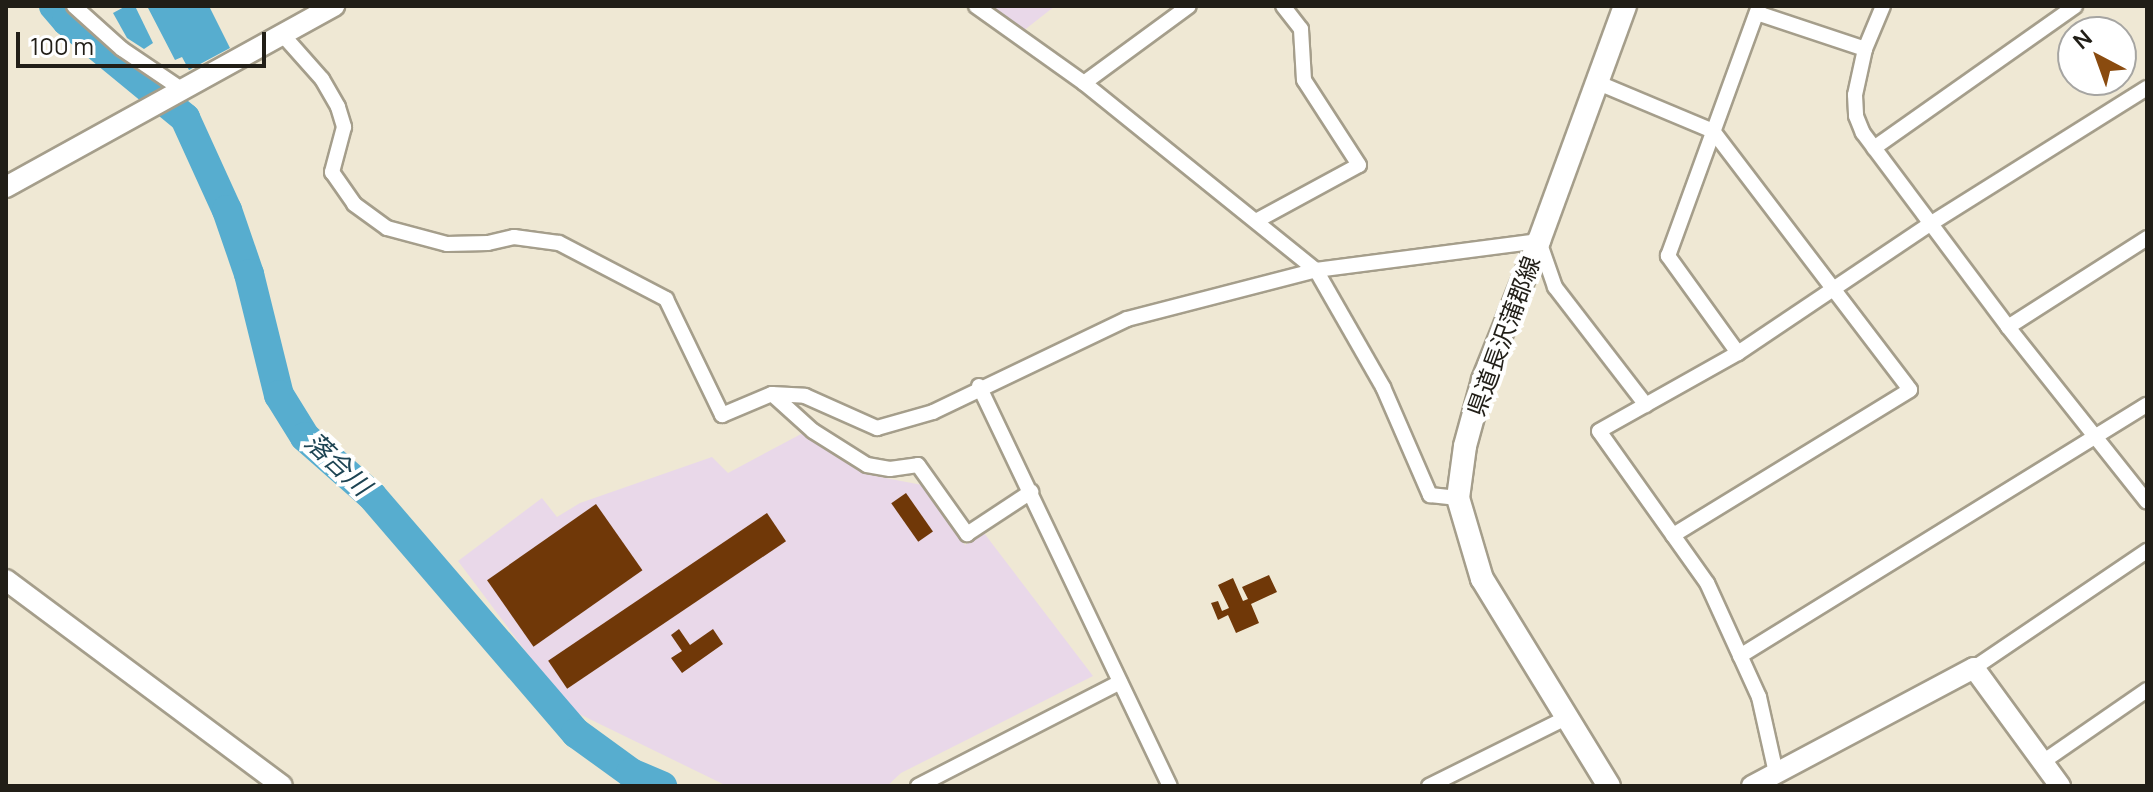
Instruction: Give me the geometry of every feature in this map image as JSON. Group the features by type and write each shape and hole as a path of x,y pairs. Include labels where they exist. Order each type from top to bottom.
{"main road":[{"name":"県道長沢蒲郡線","path":"1609,786 1482,579 1458,498 1465,446 1483,380 1539,241 1625,6"}],"street":[{"path":"74,6 132,57 181,92"},
{"path":"6,187 334,6"},
{"path":"976,6 1084,83 1316,270 1383,387 1430,495 1458,498"},
{"path":"1084,83 1189,6"},
{"path":"1256,221 1359,165 1304,80 1301,29 1283,6"},
{"path":"1883,6 1865,49 1855,95 1856,116 1874,148 1930,224 2147,502"},
{"path":"1874,148 2075,6"},
{"path":"1738,353 1668,256 1758,9 1865,49"},
{"path":"282,34 322,79 338,107 344,127 332,172 354,204 387,228 447,244 488,243 514,237 559,243 666,299 722,415 772,394 805,396 877,428 933,412 979,386 1127,319 1316,270 1539,241 1555,287 1646,405"},
{"path":"1596,82 1713,131 1910,390 1673,535"},
{"path":"1776,773 1759,697 1707,583 1599,431 1738,353 1930,224 2147,88"},
{"path":"2008,327 2147,238"},
{"path":"979,386 1170,786"},
{"path":"772,394 813,431 867,465 890,469 918,465 967,534 1031,492"},
{"path":"1740,656 2147,405"},
{"path":"1752,786 1974,668 2147,551"},
{"path":"6,580 282,786"},
{"path":"1974,668 2060,786"},
{"path":"918,786 1120,682"},
{"path":"2044,761 2147,690"},
{"path":"1435,785 1568,717"}],"shaded area":[{"path":"979,6 1055,6 1018,35"},
{"path":"803,433 865,474 922,485 965,545 984,533 1093,676 901,773 887,786 727,786 569,709 458,561 542,498 557,517 580,503 712,457 728,473"}],"water":[{"path":"126,6 135,6 153,43 144,49 127,38 113,13"},
{"path":"147,6 209,6 230,48 189,70 182,57 175,60"}],"building":[{"path":"906,493 933,532 918,542 891,503"},
{"path":"596,504 642,570 534,647 487,580"},
{"path":"767,513 786,541 567,689 548,661"},
{"path":"1269,575 1277,592 1251,604 1259,623 1236,633 1228,615 1218,620 1211,603 1218,601 1222,611 1229,608 1218,585 1233,578 1243,601 1248,599 1242,587"},
{"path":"679,629 690,645 713,629 723,644 682,673 671,658 682,651 671,635"}],"waterway":[{"name":"落合川","path":"54,6 67,21 185,118 227,210 249,274 279,395 305,437 372,496 576,733 631,773 662,786"}]}
